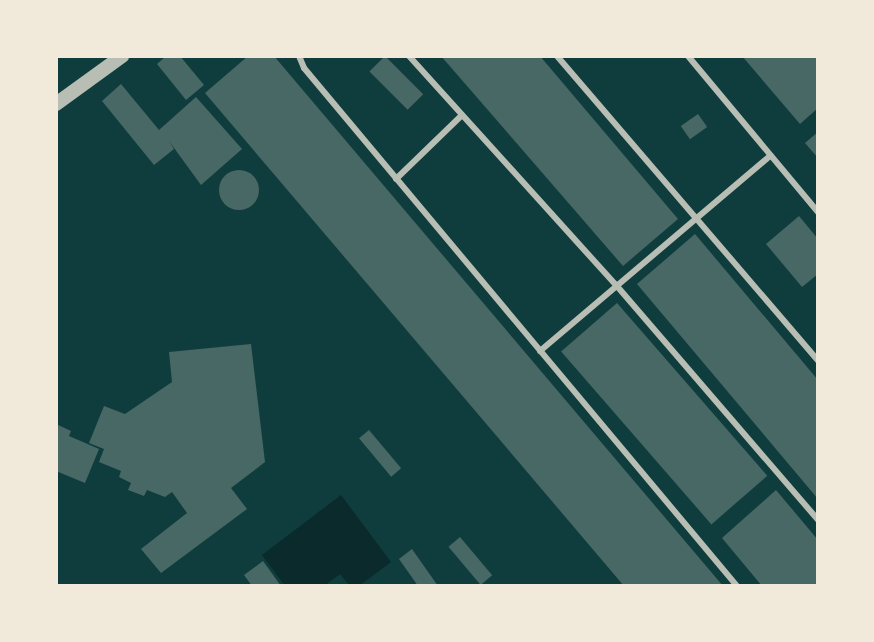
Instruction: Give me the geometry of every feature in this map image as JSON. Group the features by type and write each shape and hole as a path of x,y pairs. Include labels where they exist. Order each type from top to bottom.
{"street":[{"path":"56,104 111,59"}],"lane":[{"path":"299,56 304,68 737,586"},
{"path":"409,56 616,285 818,520"},
{"path":"557,56 818,360"},
{"path":"688,56 818,212"},
{"path":"396,179 462,115"},
{"path":"540,351 770,156"}],"water":[{"path":"341,495 391,562 359,586 350,586 340,574 324,586 285,586 262,555"}],"building":[{"path":"166,56 180,56 204,85 186,100 157,64"},
{"path":"248,56 274,56 723,586 624,586 205,93"},
{"path":"385,56 423,94 408,110 369,72"},
{"path":"441,56 540,56 678,219 623,266"},
{"path":"742,56 818,56 818,108 800,124"},
{"path":"121,84 159,130 196,97 242,149 201,185 169,141 174,149 154,165 102,101"},
{"path":"698,114 707,127 690,139 681,126"},
{"path":"818,132 818,158 805,143"},
{"path":"239,170 253,176 259,190 253,204 239,210 225,204 219,190 225,176"},
{"path":"799,216 818,239 818,274 802,287 766,244"},
{"path":"695,234 818,380 818,499 637,284"},
{"path":"617,303 767,476 711,524 561,352"},
{"path":"251,344 265,462 231,488 247,509 161,573 141,549 187,513 172,492 165,497 147,490 144,496 128,490 131,483 119,477 121,471 99,462 104,449 89,443 104,406 125,414 172,382 169,352"},
{"path":"56,424 71,431 69,436 99,449 85,483 56,471"},
{"path":"369,430 401,468 391,477 359,438"},
{"path":"776,490 818,540 818,586 762,586 722,538"},
{"path":"460,537 492,575 481,585 449,547"},
{"path":"412,549 438,586 418,586 399,559"},
{"path":"263,561 281,586 252,586 244,575"}]}
